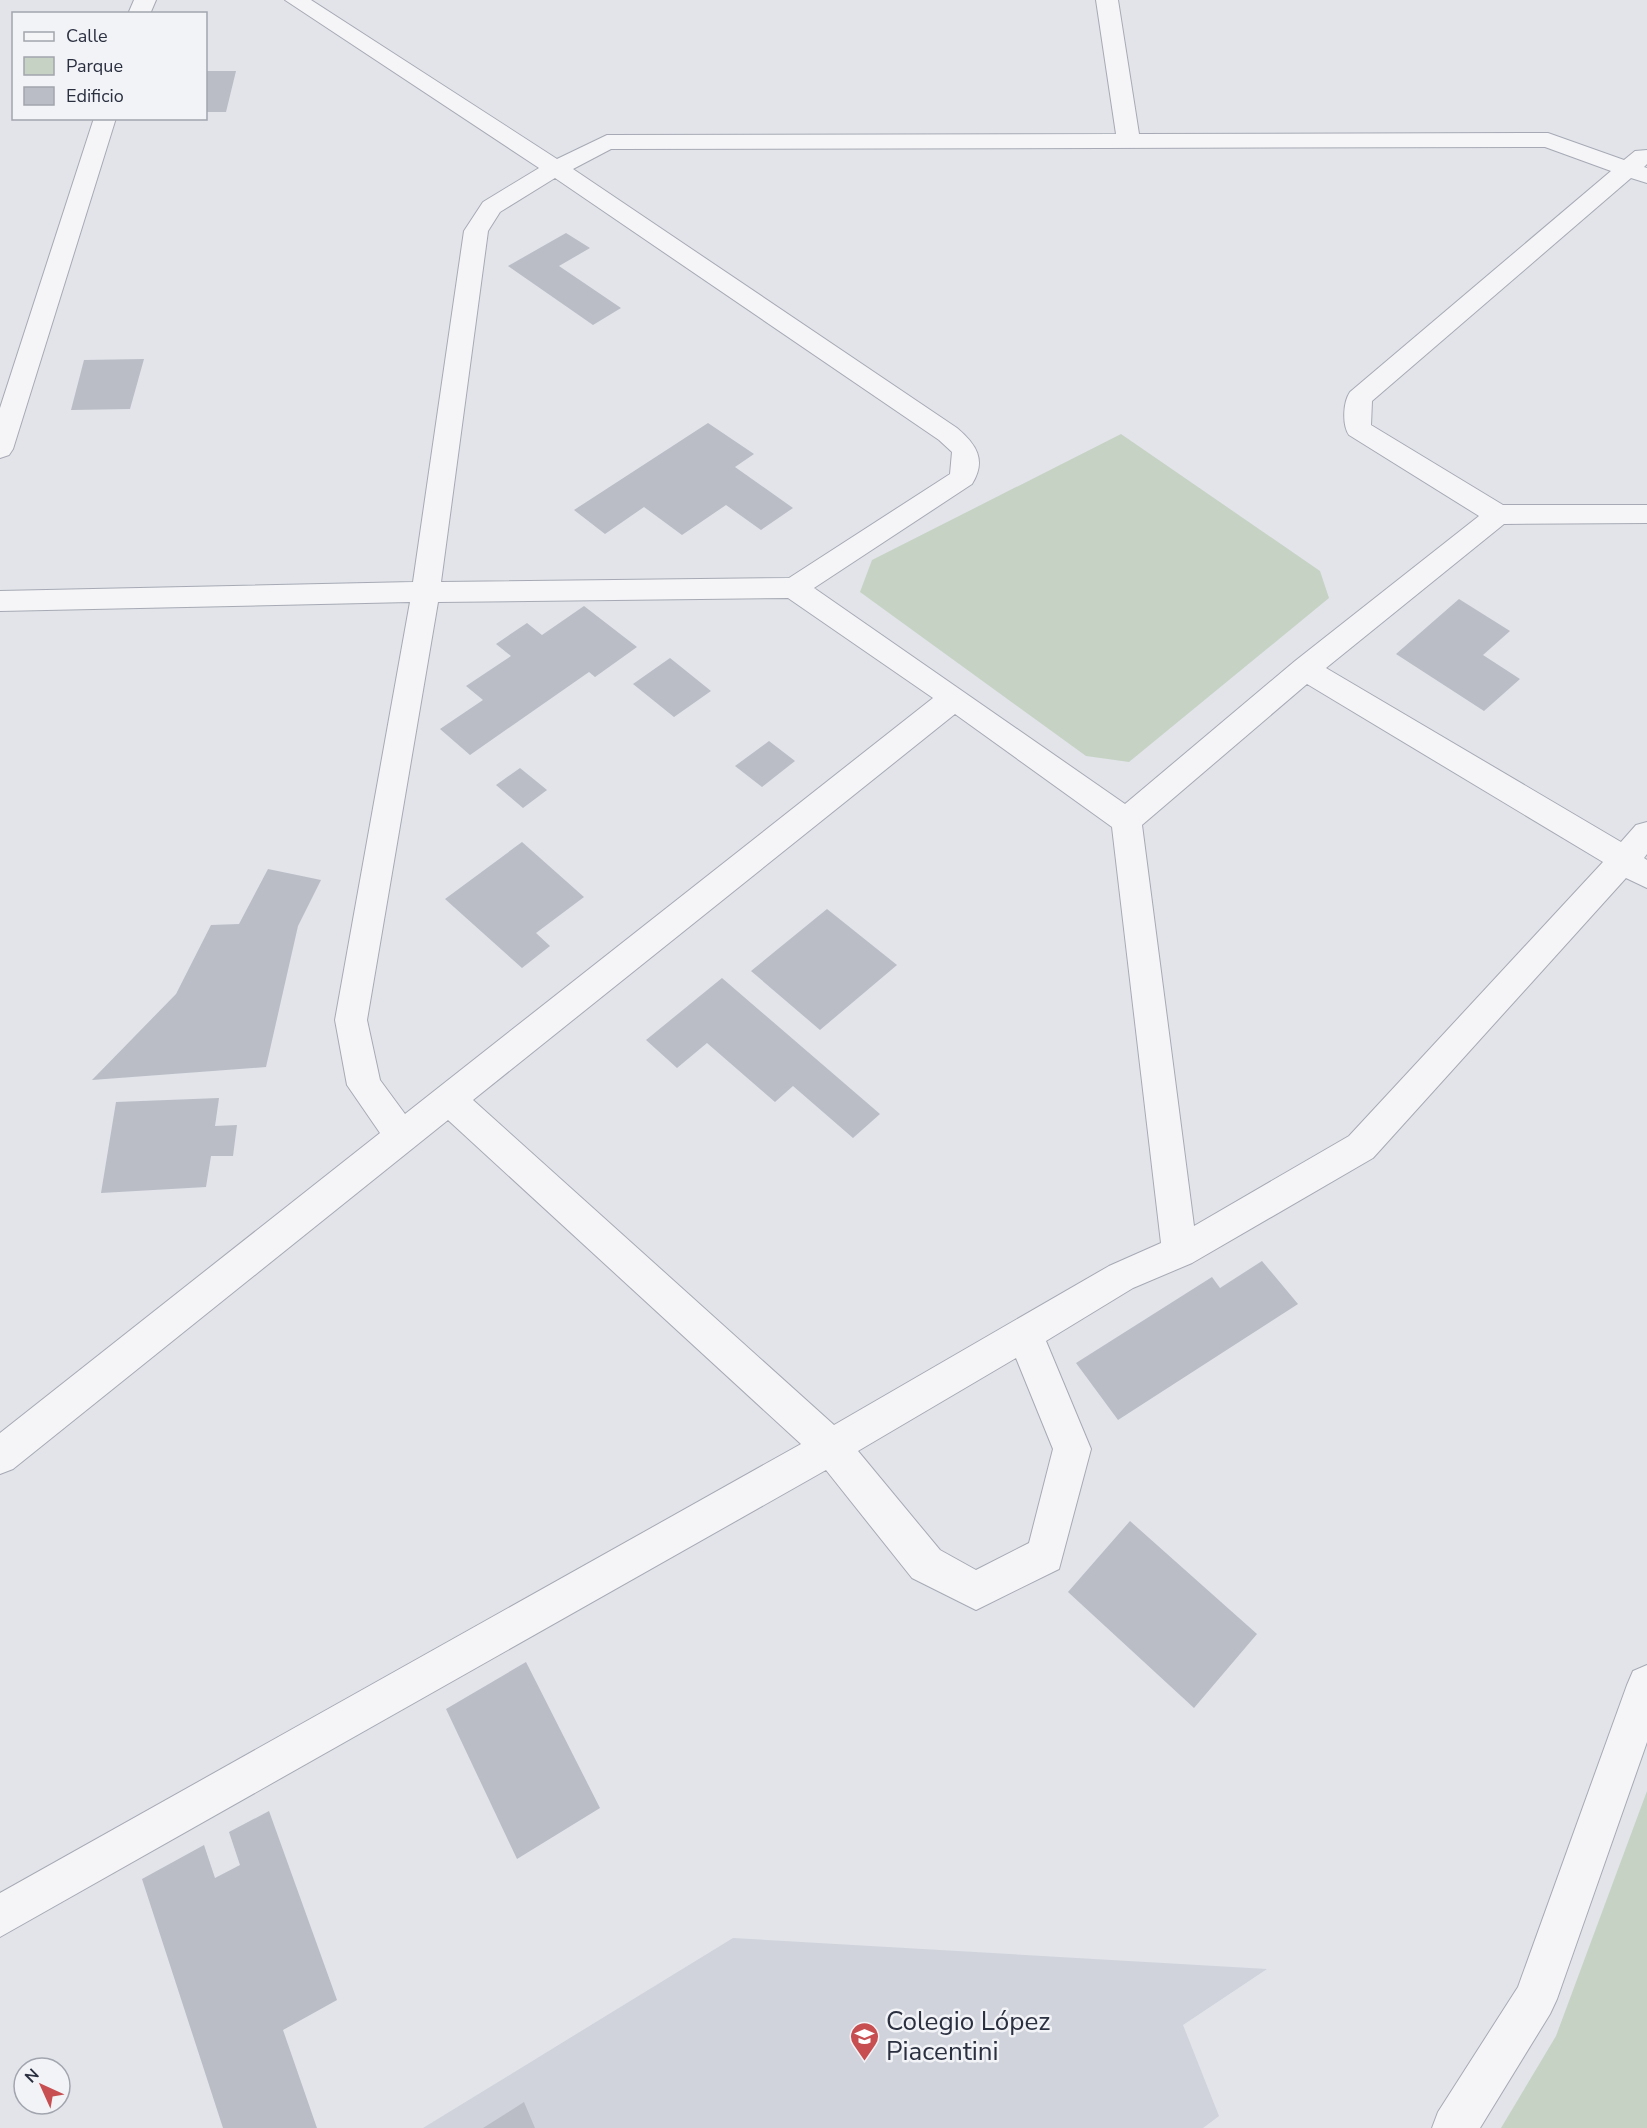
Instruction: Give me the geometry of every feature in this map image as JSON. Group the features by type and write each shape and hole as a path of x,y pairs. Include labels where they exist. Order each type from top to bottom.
{"street":[{"path":"0,601 426,592 794,588 963,478 965,449 948,434 557,169 296,0"},
{"path":"1107,0 1129,141"},
{"path":"0,448 104,120"},
{"path":"402,1136 364,1085 351,1020 426,592 477,231 492,207 522,186 607,142 1548,141 1641,165"},
{"path":"1641,165 1359,398 1358,429 1498,515 1647,514"},
{"path":"1126,821 1305,669 1498,515"},
{"path":"794,588 954,698 1126,821 1180,1252"},
{"path":"0,1916 831,1447 1024,1332 1122,1277 1180,1252 1361,1147 1639,856 1305,669"},
{"path":"0,1456 954,698"},
{"path":"448,1099 831,1447 926,1564 976,1591 1045,1555 1072,1449 1024,1332"},
{"path":"1454,2128 1535,1999 1647,1685"}],"shaded area":[{"name":"Colegio López Piacentini","path":"733,1938 1267,1969 1183,2025 1219,2116 1203,2128 423,2128"}],"green space":[{"path":"1121,434 1320,571 1329,598 1129,762 1086,756 860,592 872,560"},
{"path":"1647,1791 1647,2128 1501,2128 1556,2036"}],"building":[{"path":"207,71 236,71 226,112 207,112"},
{"path":"566,233 590,248 559,266 621,308 593,325 508,266"},
{"path":"144,359 130,409 71,410 84,360"},
{"path":"708,423 754,454 735,467 793,508 761,530 726,505 682,535 644,507 605,534 574,510"},
{"path":"1459,599 1510,631 1483,655 1520,679 1484,711 1396,654"},
{"path":"584,606 637,647 595,677 589,672 470,755 440,729 483,700 466,686 511,656 496,644 527,623 542,635"},
{"path":"670,658 711,691 674,717 633,684"},
{"path":"769,741 795,761 762,787 735,766"},
{"path":"520,768 547,790 523,808 496,785"},
{"path":"522,842 584,897 536,933 550,946 522,968 445,899"},
{"path":"268,869 321,880 298,926 266,1067 92,1080 176,994 211,925 239,924"},
{"path":"827,909 897,965 820,1030 751,971"},
{"path":"722,978 880,1114 853,1138 793,1086 775,1102 707,1043 677,1068 646,1040"},
{"path":"219,1098 215,1126 237,1125 233,1156 211,1156 206,1187 101,1193 116,1102"},
{"path":"1262,1261 1298,1304 1118,1420 1076,1363 1212,1277 1220,1288"},
{"path":"1130,1521 1257,1634 1194,1708 1068,1592"},
{"path":"526,1662 600,1808 517,1859 446,1709"},
{"path":"269,1811 337,2000 283,2030 317,2128 223,2128 142,1879 204,1845 215,1878 240,1865 229,1832"},
{"path":"524,2102 535,2128 483,2128"}],"place":[{"name":"Colegio López Piacentini","path":"865,2062"}]}
